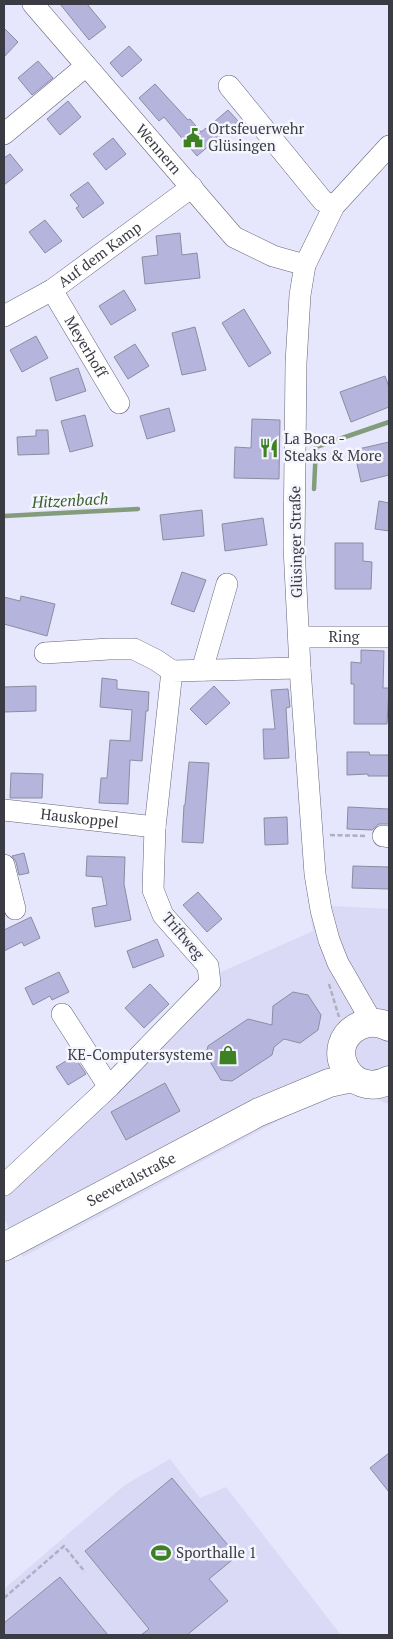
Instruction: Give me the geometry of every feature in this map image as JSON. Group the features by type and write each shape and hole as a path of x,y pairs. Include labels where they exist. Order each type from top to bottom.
{"main road":[{"name":"Glüsinger Straße","path":"347,1067 342,1046 346,1037 371,1026"},
{"path":"347,1067 361,1083 386,1086"},
{"name":"Seevetalstraße","path":"5,1242 260,1112 325,1070 347,1067"}],"street":[{"name":"Wennern","path":"33,4 234,237 273,256 305,265"},
{"path":"4,134 86,66"},
{"path":"229,86 323,201 334,206"},
{"name":"Glüsinger Straße","path":"371,1026 338,963 329,940 314,874 294,548 296,364 300,295 305,265 334,206 389,146"},
{"name":"Auf dem Kamp","path":"4,316 52,290 192,187"},
{"name":"Meyerhoff","path":"52,290 119,403"},
{"path":"202,670 227,584"},
{"name":"Ring","path":"299,638 389,637"},
{"path":"45,653 109,648 134,649 156,660 172,671 300,668"},
{"name":"Triftweg","path":"4,1185 109,1087 210,983 208,966 163,914 152,890 155,827 172,671"},
{"name":"Hauskoppel","path":"4,810 155,827"},
{"path":"4,865 15,910"},
{"path":"62,1014 109,1087"}],"path":[{"path":"323,835 386,837"},
{"path":"4,1598 64,1546 85,1572"}],"shaded area":[{"path":"334,906 389,909 389,1105 366,1093 336,1090 23,1257 4,1218 4,1176 203,980 313,931 310,912"},
{"path":"170,1459 200,1498 226,1487 341,1635 4,1635 4,1589 125,1485"}],"building":[{"path":"60,4 87,4 106,27 89,40"},
{"path":"4,28 18,42 4,57"},
{"path":"129,46 142,60 122,77 110,63"},
{"path":"38,61 53,78 32,95 18,78"},
{"path":"155,84 201,132 228,110 238,121 197,156 164,117 159,121 139,98"},
{"path":"68,101 81,117 60,135 47,119"},
{"path":"113,138 126,154 106,170 93,154"},
{"path":"10,154 23,170 4,185 4,158"},
{"path":"88,182 104,203 83,218 76,208 79,206 70,195"},
{"path":"45,220 62,241 45,253 29,232"},
{"path":"180,233 182,255 197,253 200,278 145,284 142,257 158,255 156,236"},
{"path":"124,290 136,310 111,325 99,306"},
{"path":"244,309 271,353 249,367 222,323"},
{"path":"195,327 206,370 182,375 172,333"},
{"path":"36,336 48,358 22,372 10,350"},
{"path":"135,344 149,366 128,379 114,357"},
{"path":"78,368 86,391 56,401 50,378"},
{"path":"385,376 389,387 389,407 351,422 340,392"},
{"path":"169,408 175,431 147,439 140,416"},
{"path":"85,415 93,446 70,452 61,421"},
{"path":"252,419 280,420 279,479 234,478 235,447 251,448"},
{"path":"36,430 48,430 49,454 18,455 17,437 36,436"},
{"path":"389,442 389,475 361,482 354,450"},
{"path":"379,501 389,503 389,531 375,529"},
{"path":"202,510 204,536 163,540 160,515"},
{"path":"263,518 267,545 225,551 222,524"},
{"path":"335,543 363,543 363,561 372,562 371,589 335,589"},
{"path":"182,572 206,580 194,612 171,604"},
{"path":"21,596 55,604 47,636 4,624 4,597 20,601"},
{"path":"361,650 384,651 383,688 389,688 387,724 354,724 354,684 351,684 351,662 361,663"},
{"path":"102,678 117,680 117,689 149,692 142,761 130,760 128,804 99,803 101,778 107,778 110,740 130,741 132,710 100,707"},
{"path":"36,686 36,711 4,712 4,687"},
{"path":"214,686 230,703 206,725 190,709"},
{"path":"288,689 290,707 286,708 289,758 264,759 263,729 275,729 271,690"},
{"path":"347,752 369,752 370,755 389,755 389,776 347,775"},
{"path":"189,762 209,763 203,843 182,842"},
{"path":"11,773 43,774 42,798 10,798"},
{"path":"348,807 389,809 389,824 379,824 372,830 347,829"},
{"path":"287,817 288,844 265,845 264,818"},
{"path":"24,853 29,873 19,875 16,862 12,856"},
{"path":"87,856 125,857 124,884 131,920 95,927 92,908 107,905 102,877 86,876"},
{"path":"353,866 389,867 389,889 352,888"},
{"path":"198,892 222,919 207,932 183,905"},
{"path":"31,917 40,938 24,946 22,942 4,951 4,930"},
{"path":"157,939 164,956 133,968 127,951"},
{"path":"59,972 69,992 52,1000 50,996 33,1005 25,988"},
{"path":"150,984 169,1004 144,1028 125,1008"},
{"path":"293,992 308,995 321,1015 318,1030 300,1043 284,1039 274,1047 272,1055 232,1081 221,1080 206,1055 208,1046 248,1019 272,1025 273,1006"},
{"path":"74,1056 86,1074 68,1085 56,1067"},
{"path":"165,1083 180,1111 126,1140 111,1112"},
{"path":"389,1453 389,1492 370,1468"},
{"name":"Sporthalle 1","path":"172,1478 237,1556 209,1579 228,1601 187,1635 141,1635 149,1629 85,1551"},
{"path":"60,1577 108,1635 4,1635 4,1623"}],"waterway":[{"name":"Hitzenbach","path":"314,489 316,447 389,422"},
{"name":"Hitzenbach","path":"4,516 138,509"}],"place":[{"name":"Ortsfeuerwehr Glüsingen","path":"193,138"},
{"name":"La Boca - Steaks & More","path":"269,448"},
{"name":"KE-Computersysteme","path":"228,1055"},
{"name":"Sporthalle 1","path":"161,1553"}]}
